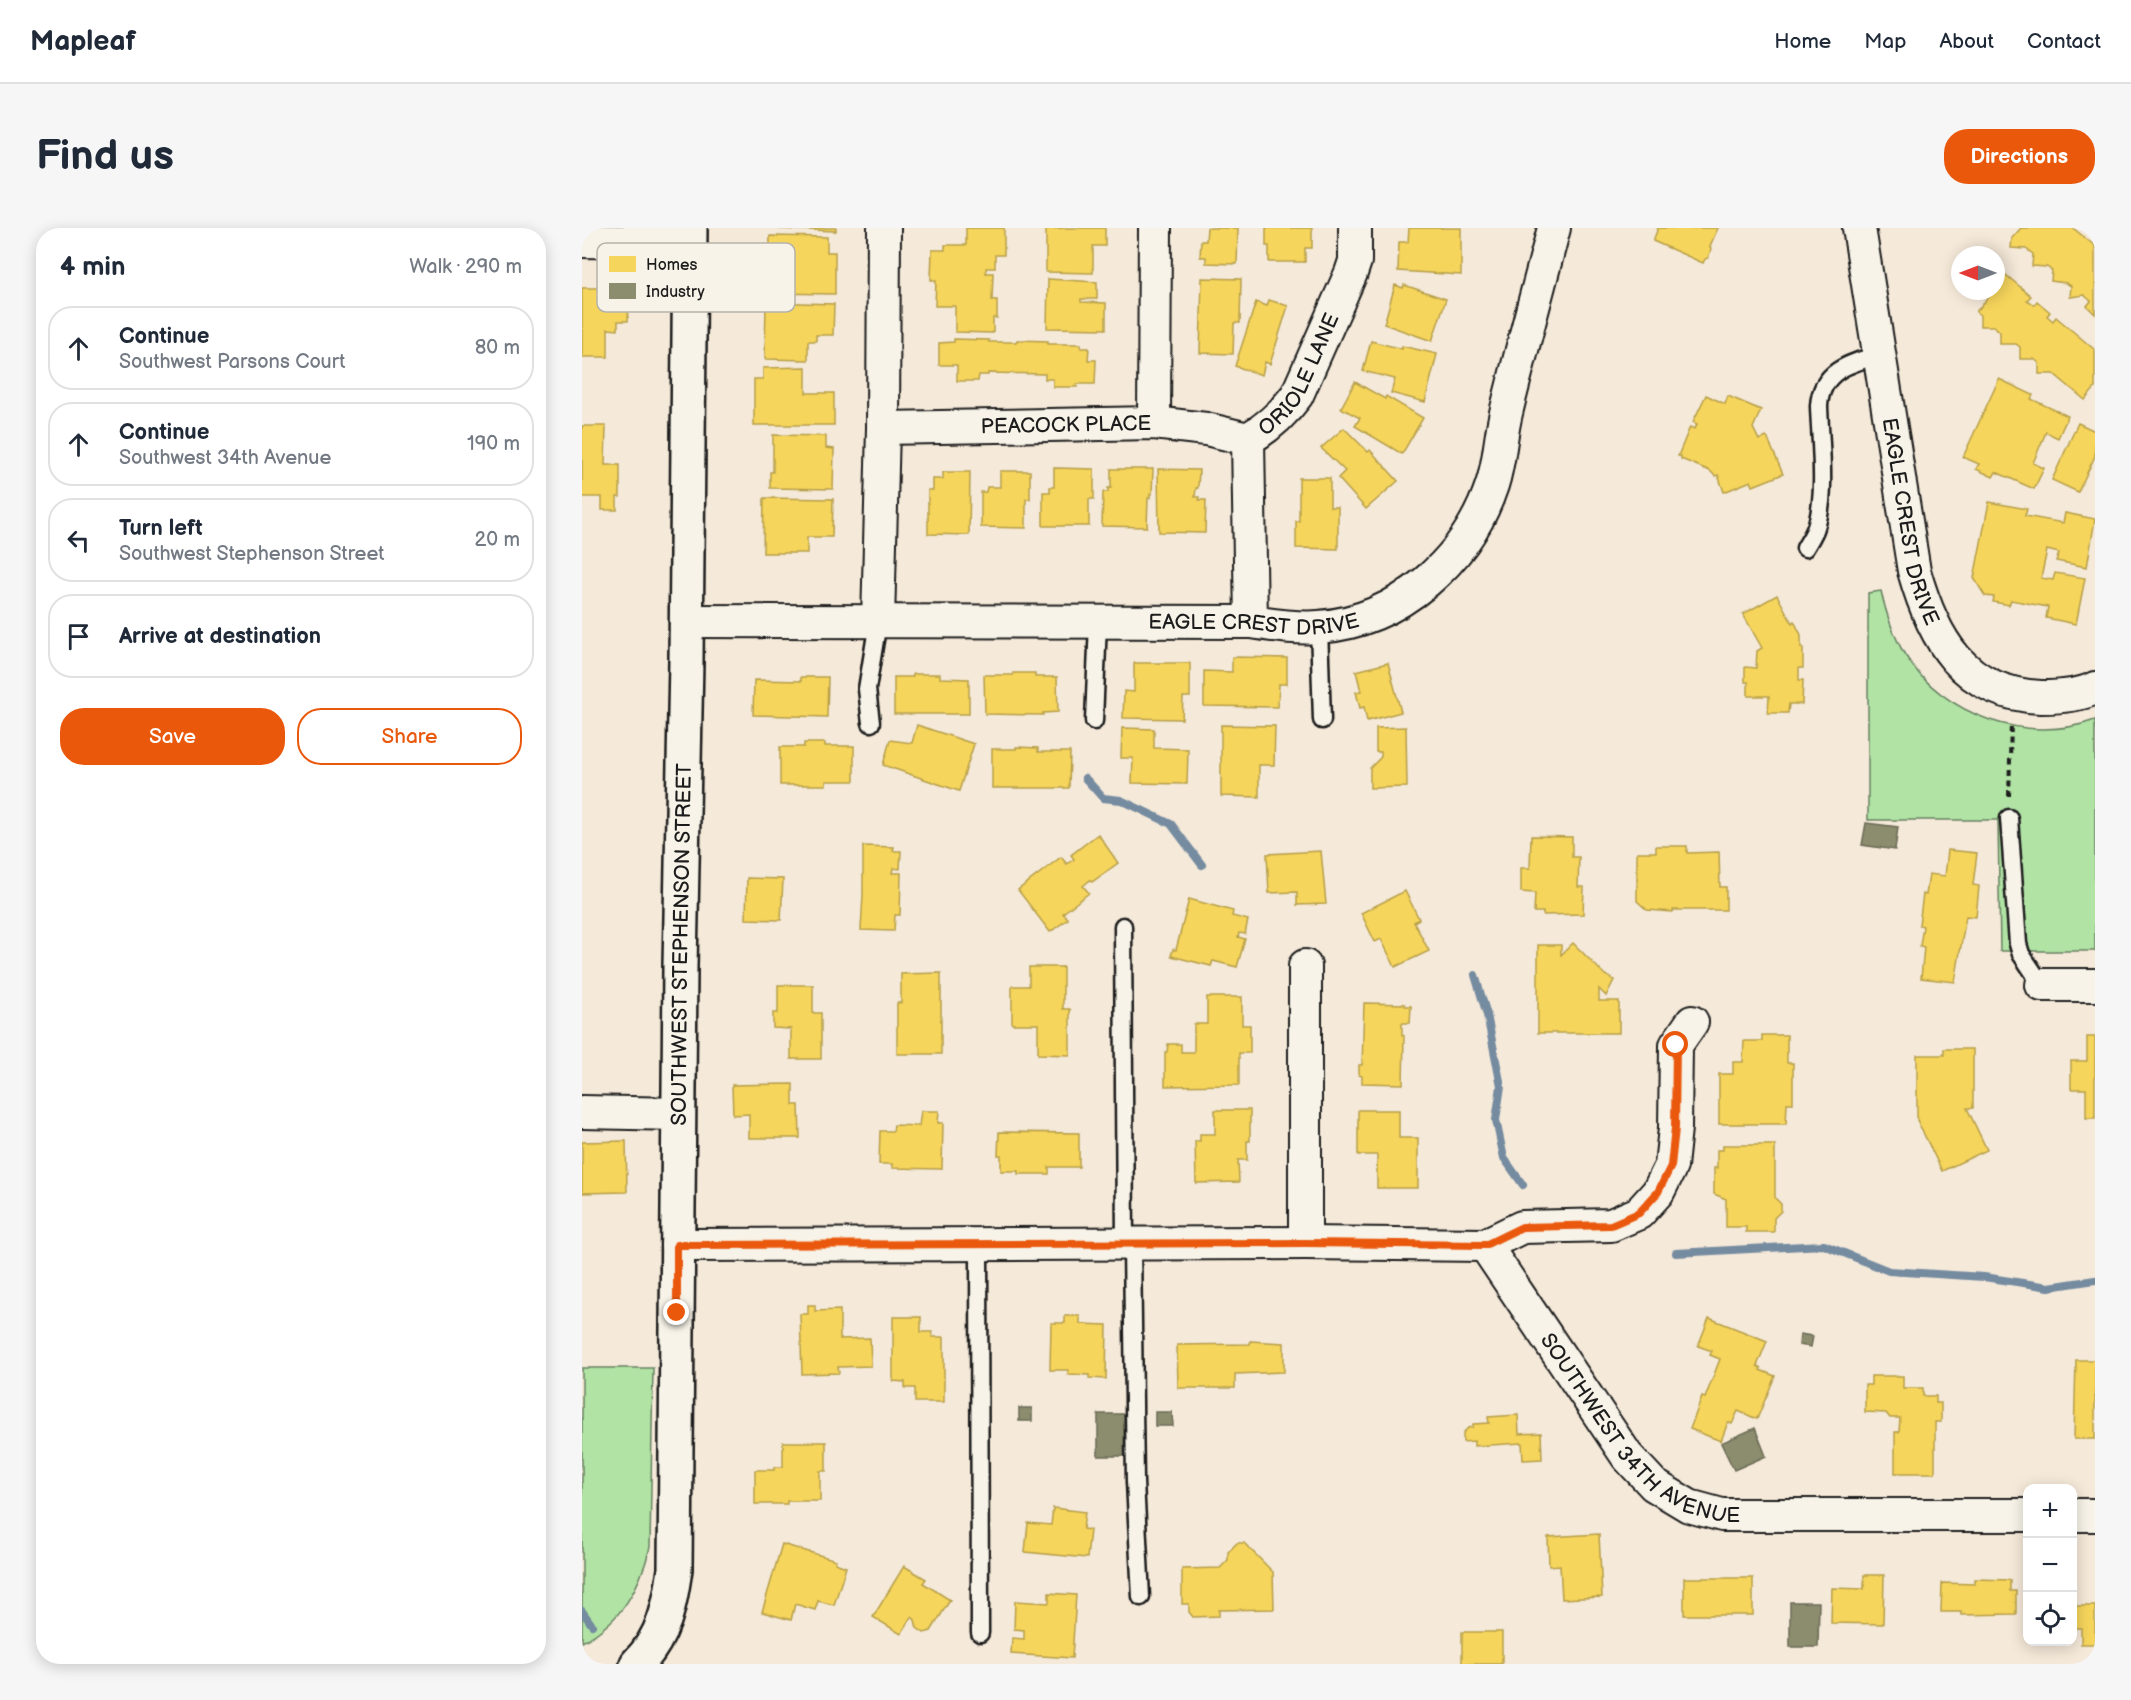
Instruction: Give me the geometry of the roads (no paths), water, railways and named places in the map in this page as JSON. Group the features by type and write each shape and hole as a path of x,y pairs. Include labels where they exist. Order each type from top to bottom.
{"street":[{"path":"878,622 883,428 884,228"},
{"path":"1154,423 1155,228"},
{"name":"ORIOLE LANE","path":"1251,622 1248,439 1268,427 1286,410 1297,395 1351,273 1355,261 1355,228"},
{"name":"EAGLE CREST DRIVE","path":"686,621 1251,622 1287,627 1319,627 1356,621 1386,609 1413,593 1437,573 1460,547 1478,518 1492,486 1501,451 1505,417 1554,228"},
{"name":"EAGLE CREST DRIVE","path":"1859,228 1914,571 1923,605 1952,654 1972,674 1996,688 2014,694 2050,697 2086,692 2095,688"},
{"path":"582,241 690,236"},
{"name":"SOUTHWEST STEPHENSON STREET","path":"646,1661 664,1624 671,1600 675,1569 689,312"},
{"name":"PEACOCK PLACE","path":"883,428 1154,423 1206,429 1248,439"},
{"path":"1305,966 1305,1243"},
{"path":"2042,986 2095,985"},
{"path":"677,1245 1305,1243 1485,1245 1522,1227 1611,1225 1639,1213 1658,1192 1671,1166 1675,1128 1676,1045 1692,1022"},
{"path":"582,1112 679,1114"},
{"name":"SOUTHWEST 34TH AVENUE","path":"1485,1245 1628,1456 1654,1485 1689,1506 1722,1515 2023,1515"},
{"path":"2077,1515 2095,1515"}],"lane":[{"path":"1805,548 1816,529 1820,510 1819,406 1823,386 1830,377 1850,363 1879,355"},
{"path":"871,723 867,689 878,622"},
{"path":"1094,721 1098,622"},
{"path":"1319,627 1322,720"},
{"path":"2009,818 2018,944 2021,954 2042,986"},
{"path":"1123,926 1128,1244 1141,1597"},
{"path":"980,1244 980,1633"}],"waterway":[{"path":"1085,778 1103,798 1121,800 1171,824 1202,865"},
{"path":"1475,975 1487,1015 1501,1086 1496,1120 1504,1158 1523,1185"},
{"path":"1676,1253 1824,1245 1889,1271 1984,1277 2049,1287 2095,1280"},
{"path":"582,1611 592,1625"}]}
